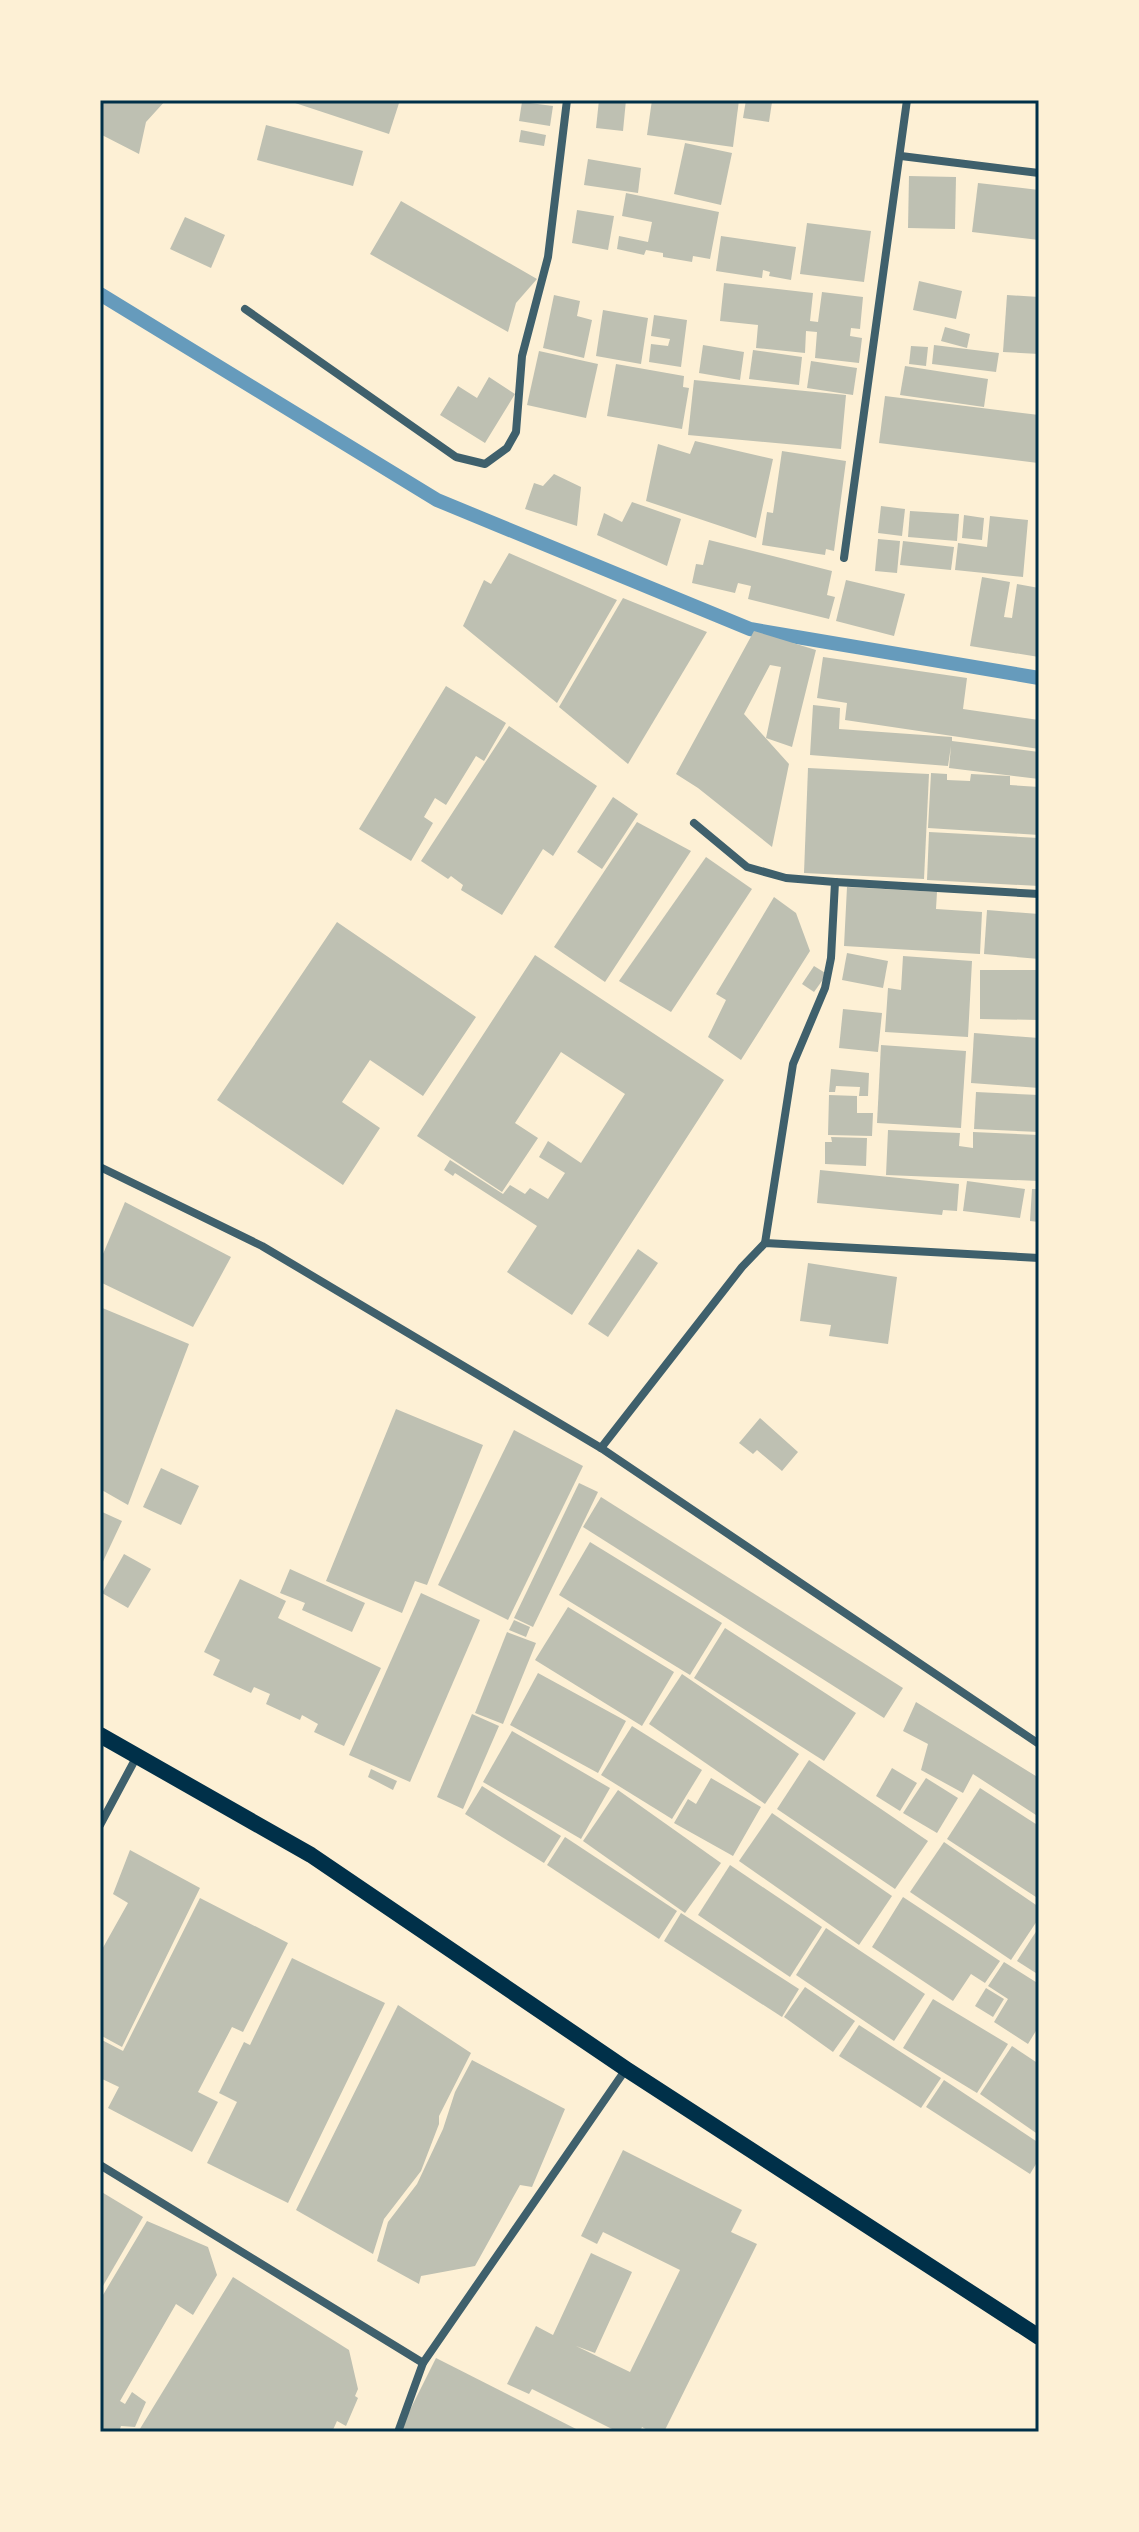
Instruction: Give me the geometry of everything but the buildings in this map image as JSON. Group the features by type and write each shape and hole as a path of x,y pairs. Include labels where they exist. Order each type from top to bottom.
{"main road":[{"path":"100,1735 311,1855 626,2069 1039,2337"}],"street":[{"path":"245,309 456,457 485,464 507,448 516,432 522,356 548,257 567,100"},
{"path":"844,558 907,100"},
{"path":"901,156 1039,173"},
{"path":"694,823 747,867 786,878 1039,894"},
{"path":"601,1448 742,1267 765,1243 793,1064 825,988 831,958 835,882"},
{"path":"100,1167 262,1246 601,1448 1039,1744"},
{"path":"765,1243 1039,1258"},
{"path":"100,1825 137,1756"},
{"path":"398,2432 423,2363 626,2069"},
{"path":"100,2165 423,2363"}],"waterway":[{"path":"100,294 437,500 750,629 1039,678"}]}
